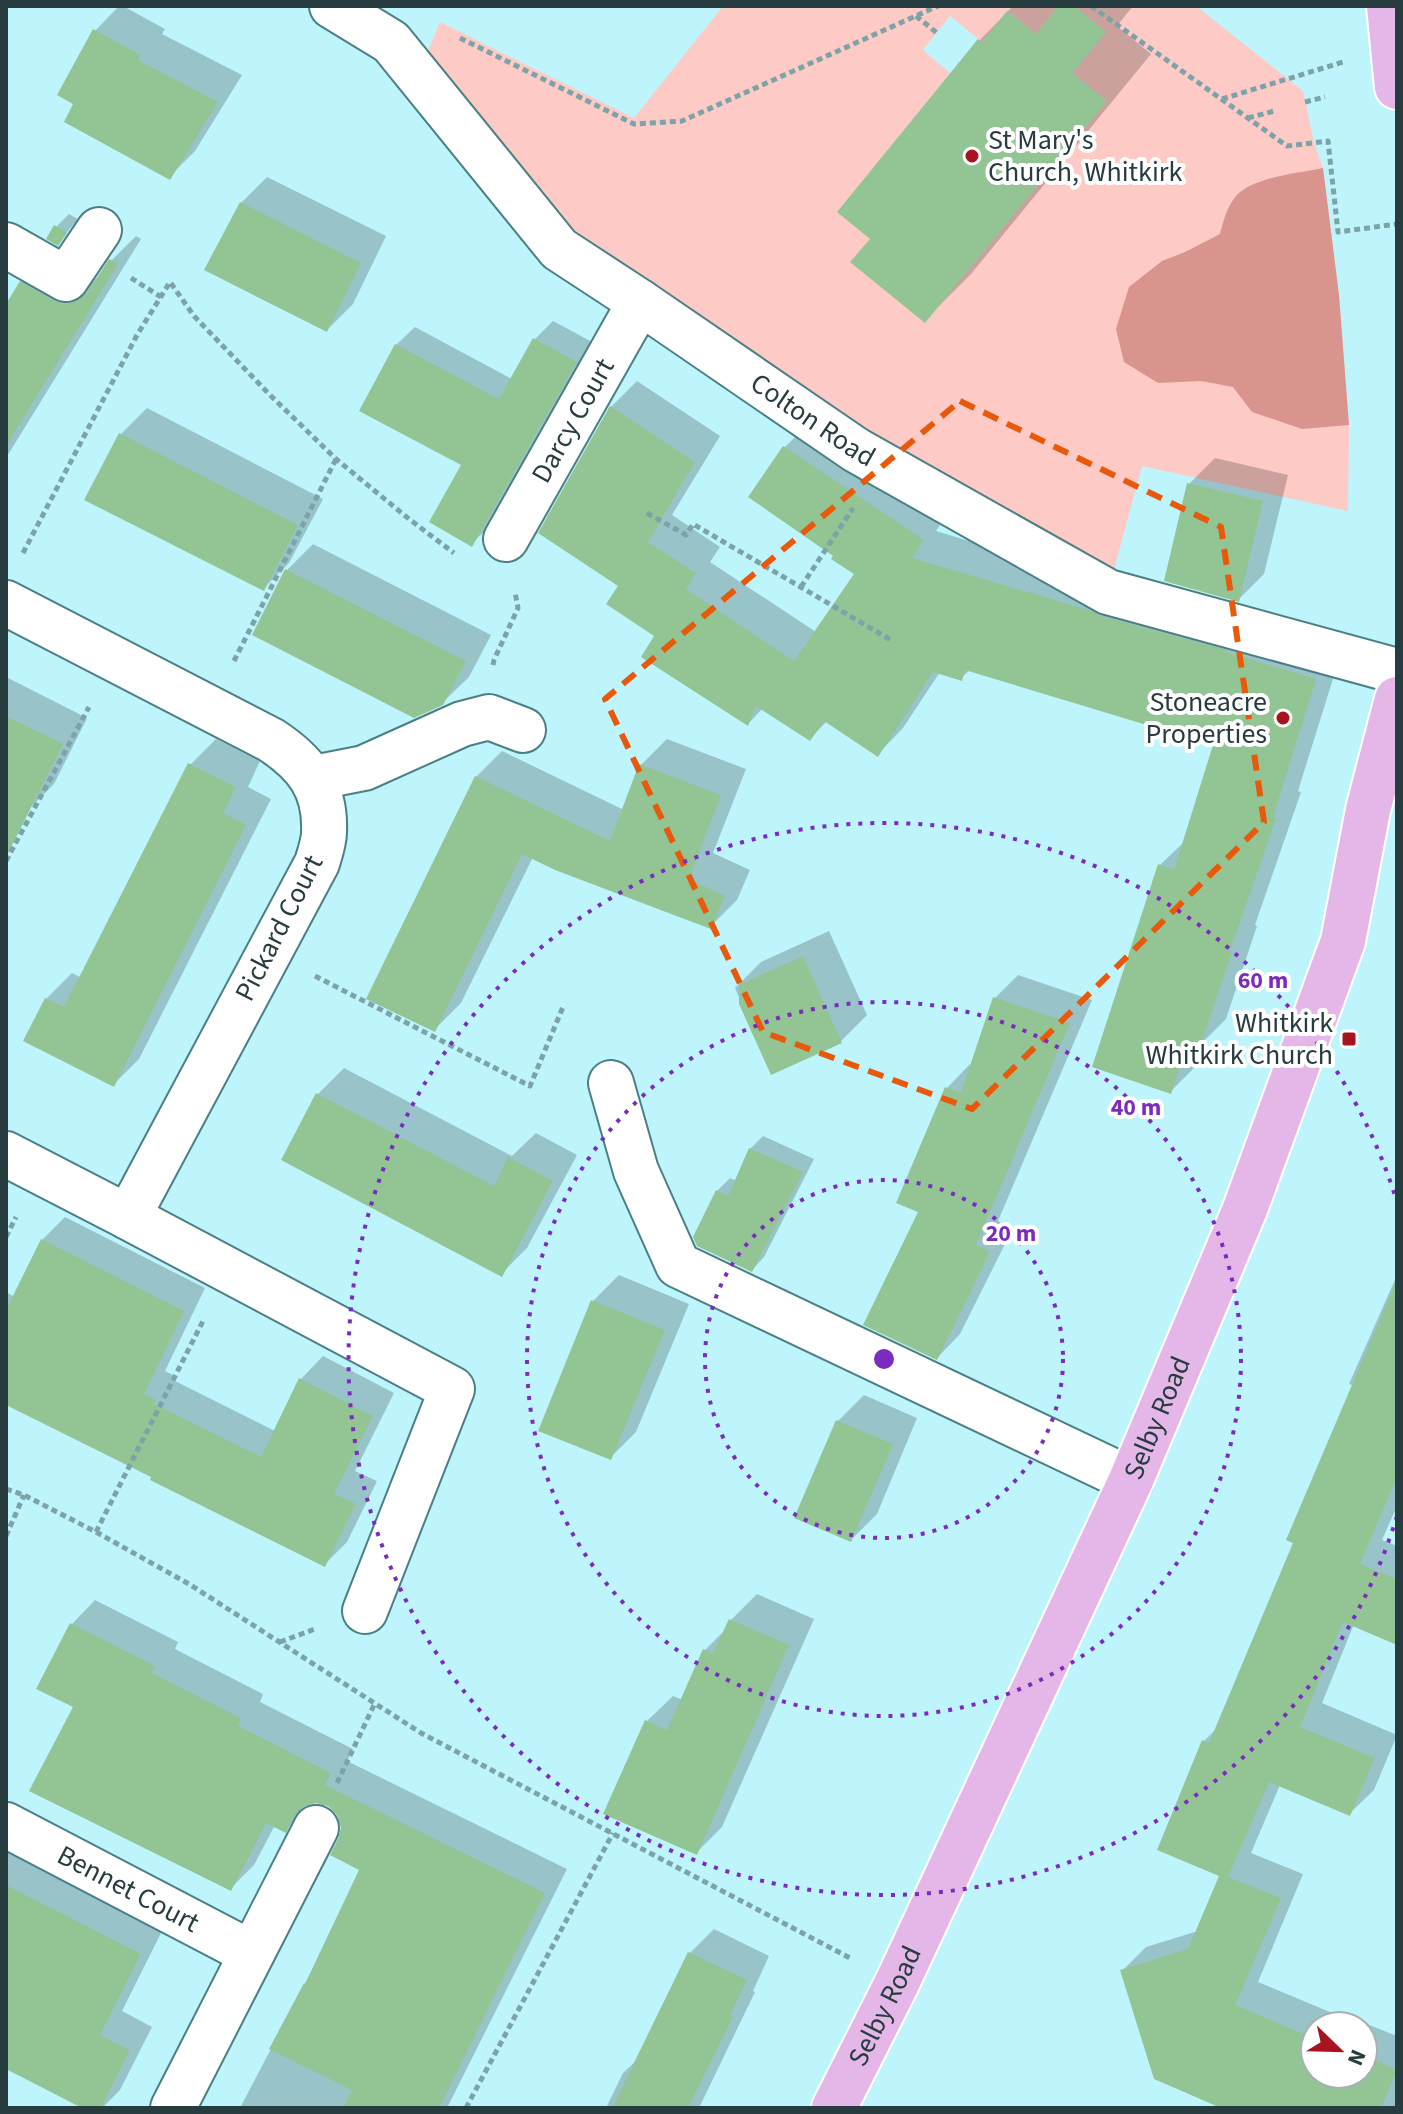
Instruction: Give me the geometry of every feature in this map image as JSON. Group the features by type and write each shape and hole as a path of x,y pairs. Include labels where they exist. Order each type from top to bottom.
{"main road":[{"name":"Selby Road","path":"834,2108 897,1983 1131,1480 1245,1209 1343,941 1368,810 1397,699"}],"street":[{"name":"Colton Road","path":"332,6 391,42 559,249 843,442 1108,592 1397,671"},
{"path":"6,245 66,279 99,230"},
{"name":"Darcy Court","path":"506,539 640,302"},
{"name":"Pickard Court","path":"6,603 271,740 294,755 313,778 323,806 325,835 317,863 128,1217"},
{"path":"313,778 364,768 462,724 506,724"},
{"path":"611,1083 636,1171 678,1265 1131,1480"},
{"path":"6,1154 452,1389 365,1611"},
{"name":"Bennet Court","path":"6,1825 251,1953"},
{"path":"173,2108 316,1828"}],"path":[{"path":"391,42 438,27 634,124 682,121 938,6"},
{"path":"1091,6 1287,146 1328,141 1338,232 1397,224"},
{"path":"915,16 937,33"},
{"path":"1222,99 1393,46"},
{"path":"1305,102 1325,97"},
{"path":"1248,118 1274,111"},
{"path":"21,558 137,335 170,282 194,316 336,459 455,553"},
{"path":"210,708 336,459"},
{"path":"801,587 881,465"},
{"path":"647,513 686,535 693,524 891,640"},
{"path":"502,585 515,591 518,608 494,660 506,724"},
{"path":"6,861 114,658"},
{"path":"268,952 530,1086 563,1007"},
{"path":"96,1532 229,1270"},
{"path":"6,1489 96,1532 189,1584 421,1733 897,1983"},
{"path":"6,1536 24,1495"},
{"path":"316,1828 375,1703"},
{"path":"466,2108 613,1833"}],"highlighted area":[{"path":"960,401 1221,527 1264,822 972,1109 763,1032 605,699"}],"shaded area":[{"path":"723,6 1058,6 1036,34 1007,11 982,42 950,16 923,50 950,73 838,211 870,239 851,262 1106,101 1072,73 1105,32 1074,6 1196,6 1303,91 1314,143 1323,168 1339,295 1349,425 1348,511 1142,466 1108,592 640,302 418,74 440,22 634,118"},
{"path":"1323,168 1339,295 1349,425 1302,429 1252,412 1233,387 1201,381 1158,383 1124,362 1116,329 1129,287 1162,261 1220,234 1231,204 1238,194 1251,185"}],"building":[{"name":"St Mary's Church, Whitkirk","path":"1058,6 1074,6 1106,32 1072,73 1107,101 925,323 850,262 870,239 837,212 978,39 982,42 1007,11 1036,34"},
{"path":"93,29 140,55 138,60 218,102 170,180 64,122 73,104 57,95"},
{"path":"240,202 361,263 327,332 204,270"},
{"path":"54,225 67,233 58,246 46,239"},
{"path":"109,259 118,264 6,446 6,304 20,281 54,301 65,304 77,301 87,293"},
{"path":"533,338 577,362 472,547 429,522 461,465 359,411 395,344 499,399"},
{"path":"610,406 695,462 648,542 696,573 686,589 794,661 854,574 748,497 783,446 924,540 912,558 1316,679 1273,817 1276,818 1200,1047 1188,1043 1171,1094 1092,1067 1158,864 1174,870 1213,745 965,670 962,681 933,672 878,757 824,721 810,741 756,706 748,726 641,657 654,636 606,604 618,586 538,533"},
{"path":"119,433 298,525 264,591 84,500"},
{"path":"1187,483 1263,501 1239,602 1164,581"},
{"path":"285,569 466,661 443,705 414,718 252,635"},
{"path":"6,716 63,744 6,857"},
{"path":"188,763 236,787 223,813 246,825 114,1087 23,1041 45,998 64,1007"},
{"path":"639,764 721,795 689,879 725,896 711,929 555,870 522,854 435,1032 366,999 475,776 610,841"},
{"path":"803,956 842,1043 771,1075 739,1004 739,985"},
{"path":"993,997 1070,1023 976,1245 990,1252 937,1360 863,1325 918,1212 896,1203 945,1087 961,1093"},
{"path":"316,1093 494,1186 508,1157 553,1181 502,1277 281,1160"},
{"path":"749,1148 803,1172 752,1272 697,1246 693,1237 716,1190 728,1196"},
{"path":"41,1239 184,1311 144,1394 156,1400 154,1404 261,1457 299,1378 373,1416 334,1494 356,1504 325,1567 6,1405 6,1310"},
{"path":"1397,1279 1397,1477 1360,1564 1397,1579 1397,1645 1343,1622 1300,1727 1375,1758 1350,1816 1269,1782 1228,1877 1281,1898 1235,2005 1299,2032 1299,2090 1379,2090 1379,2062 1397,2070 1381,2108 1221,2108 1154,2079 1120,1970 1188,1949 1219,1876 1157,1850 1202,1740 1209,1743 1293,1543 1286,1540"},
{"path":"591,1300 665,1330 611,1460 538,1431"},
{"path":"836,1420 893,1444 851,1542 794,1518"},
{"path":"729,1619 789,1645 697,1855 603,1814 645,1720 667,1730 703,1649 713,1653"},
{"path":"70,1623 155,1666 152,1673 241,1718 238,1726 331,1773 325,1785 545,1893 439,2108 343,2108 352,2090 269,2049 305,1984 359,1870 330,1855 341,1828 337,1815 328,1806 316,1803 303,1807 286,1833 266,1823 231,1891 29,1791 73,1707 36,1689"},
{"path":"6,1885 141,1954 100,2035 130,2050 101,2108 82,2108 6,2069"},
{"path":"688,1952 747,1980 730,2015 733,2017 688,2108 612,2108"}],"place":[{"name":"St Mary's Church, Whitkirk","path":"972,156"},
{"name":"Stoneacre Properties","path":"1283,718"},
{"name":"Whitkirk Whitkirk Church","path":"1349,1039"}]}
